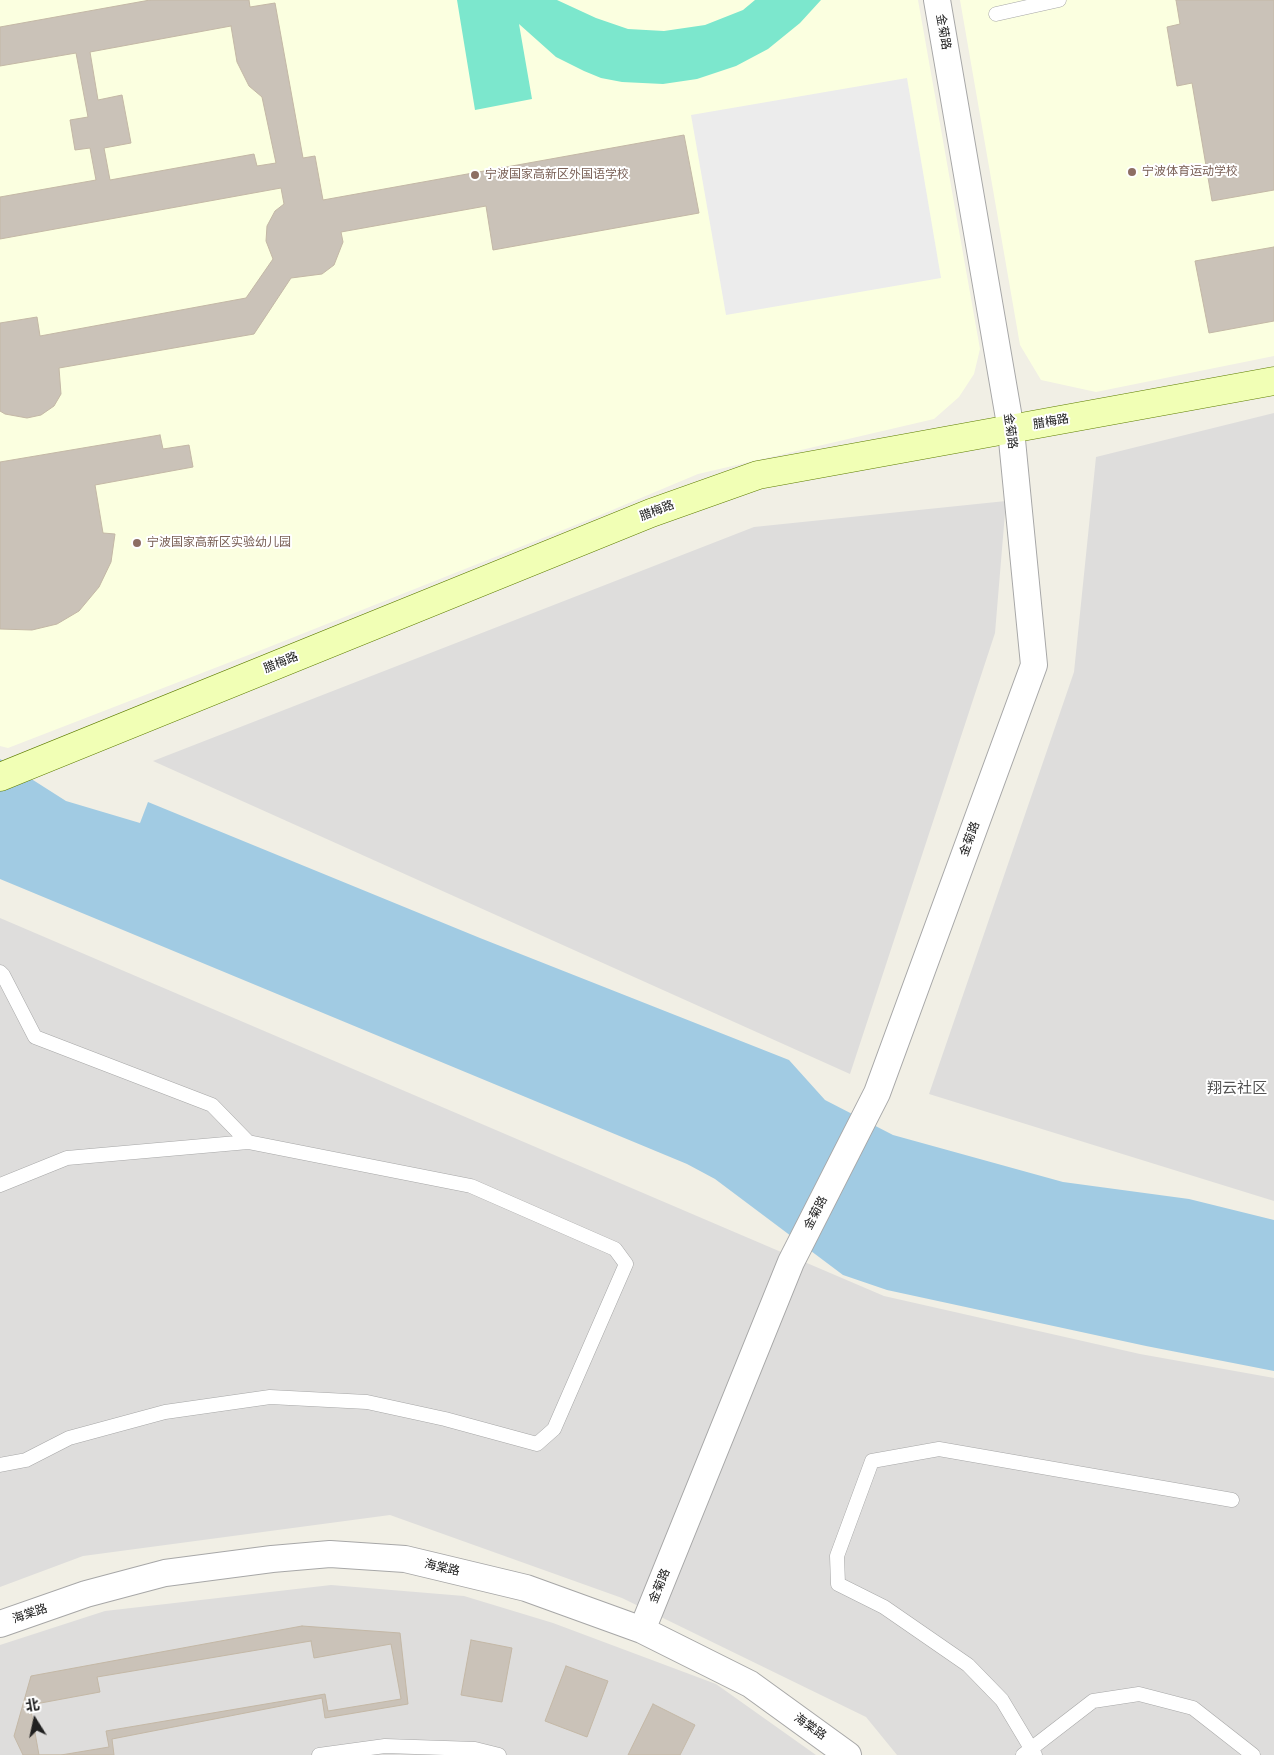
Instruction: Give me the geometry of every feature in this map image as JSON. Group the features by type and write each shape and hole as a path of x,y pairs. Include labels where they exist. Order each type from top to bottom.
{"street":[{"name":"金菊路","path":"642,1630 791,1262 877,1093 1034,665 1011,430 937,0"},
{"name":"腊梅路","path":"0,777 699,494 758,475 1274,381"},
{"name":"海棠路","path":"0,1624 86,1594 165,1573 272,1559 330,1554 405,1560 526,1588 642,1630 750,1684 848,1755"}],"lane":[{"path":"996,14 1059,0"},
{"path":"0,972 35,1037 212,1105 248,1142"},
{"path":"0,1185 67,1158 248,1142 471,1186 615,1249 626,1264 554,1429 537,1444 445,1419 366,1402 270,1397 165,1412 69,1438 26,1460 0,1465"},
{"path":"1232,1500 939,1449 872,1461 837,1556 838,1584 884,1607 968,1665 1002,1700 1029,1753 1093,1701 1140,1694 1193,1708 1253,1755"},
{"path":"319,1755 475,1749 499,1755"}],"shaded area":[{"name":"宁波国家高新区外国语学校","path":"0,0 918,0 980,349 974,374 959,397 934,419 698,474 598,516 264,649 8,748 0,746"},
{"name":"宁波体育运动学校","path":"960,0 1274,0 1274,356 1096,392 1041,380 1020,345"},
{"path":"907,78 941,278 726,315 691,115"},
{"path":"1274,413 1274,1201 929,1094 1074,672 1096,457"},
{"path":"1006,501 995,633 850,1074 153,761 754,527"},
{"path":"0,918 884,1296 1140,1354 1274,1378 1274,1755 897,1755 866,1717 622,1598 390,1515 83,1556 0,1587"},
{"path":"331,1585 464,1596 553,1623 716,1684 816,1755 0,1755 0,1645 105,1611"}],"green space":[{"path":"457,0 557,0 596,18 628,29 664,31 705,25 743,10 755,0 821,0 800,23 768,49 736,66 697,79 663,84 622,82 601,78 584,71 556,57 519,24 532,99 475,110"}],"water":[{"path":"0,759 66,801 140,823 148,802 480,938 789,1060 825,1100 893,1135 1063,1182 1189,1199 1274,1220 1274,1371 1146,1346 887,1290 843,1275 715,1179 687,1164 0,879"}],"building":[{"path":"150,0 249,0 250,7 275,3 303,158 315,156 323,200 684,135 699,213 493,250 486,206 341,232 343,242 334,265 322,274 291,278 254,334 59,368 61,394 54,406 41,415 27,418 5,414 0,411 0,323 37,317 40,336 246,298 273,259 266,241 267,226 275,211 284,204 281,188 0,239 0,197 96,180 90,148 75,150 70,120 88,117 76,53 0,66 0,27","holes":["231,26 237,62 249,86 262,97 276,163 257,166 254,154 110,180 104,148 131,143 122,95 98,100 90,52"]},
{"path":"1176,0 1274,0 1274,190 1212,201 1192,83 1177,86 1167,27 1180,24"},
{"path":"1274,247 1274,321 1209,333 1195,261"},
{"path":"160,435 163,449 189,445 193,467 95,485 103,533 115,534 111,562 99,587 79,611 57,624 32,630 0,629 0,462"},
{"path":"302,1626 400,1633 408,1704 325,1718 322,1698 112,1739 114,1755 23,1755 14,1736 31,1676"},
{"path":"471,1640 512,1648 502,1702 461,1695"},
{"path":"311,1641 314,1658 391,1644 401,1699 328,1711 325,1694 106,1731 109,1747 61,1755 39,1755 30,1705 100,1692 97,1677"},
{"path":"566,1666 608,1681 587,1737 545,1721"},
{"path":"653,1704 695,1725 680,1755 628,1755"}],"place":[{"name":"宁波体育运动学校","path":"1132,172"},
{"name":"宁波国家高新区外国语学校","path":"475,175"},
{"name":"宁波国家高新区实验幼儿园","path":"137,543"}],"district":[{"name":"翔云社区","path":"1237,1089"}]}
